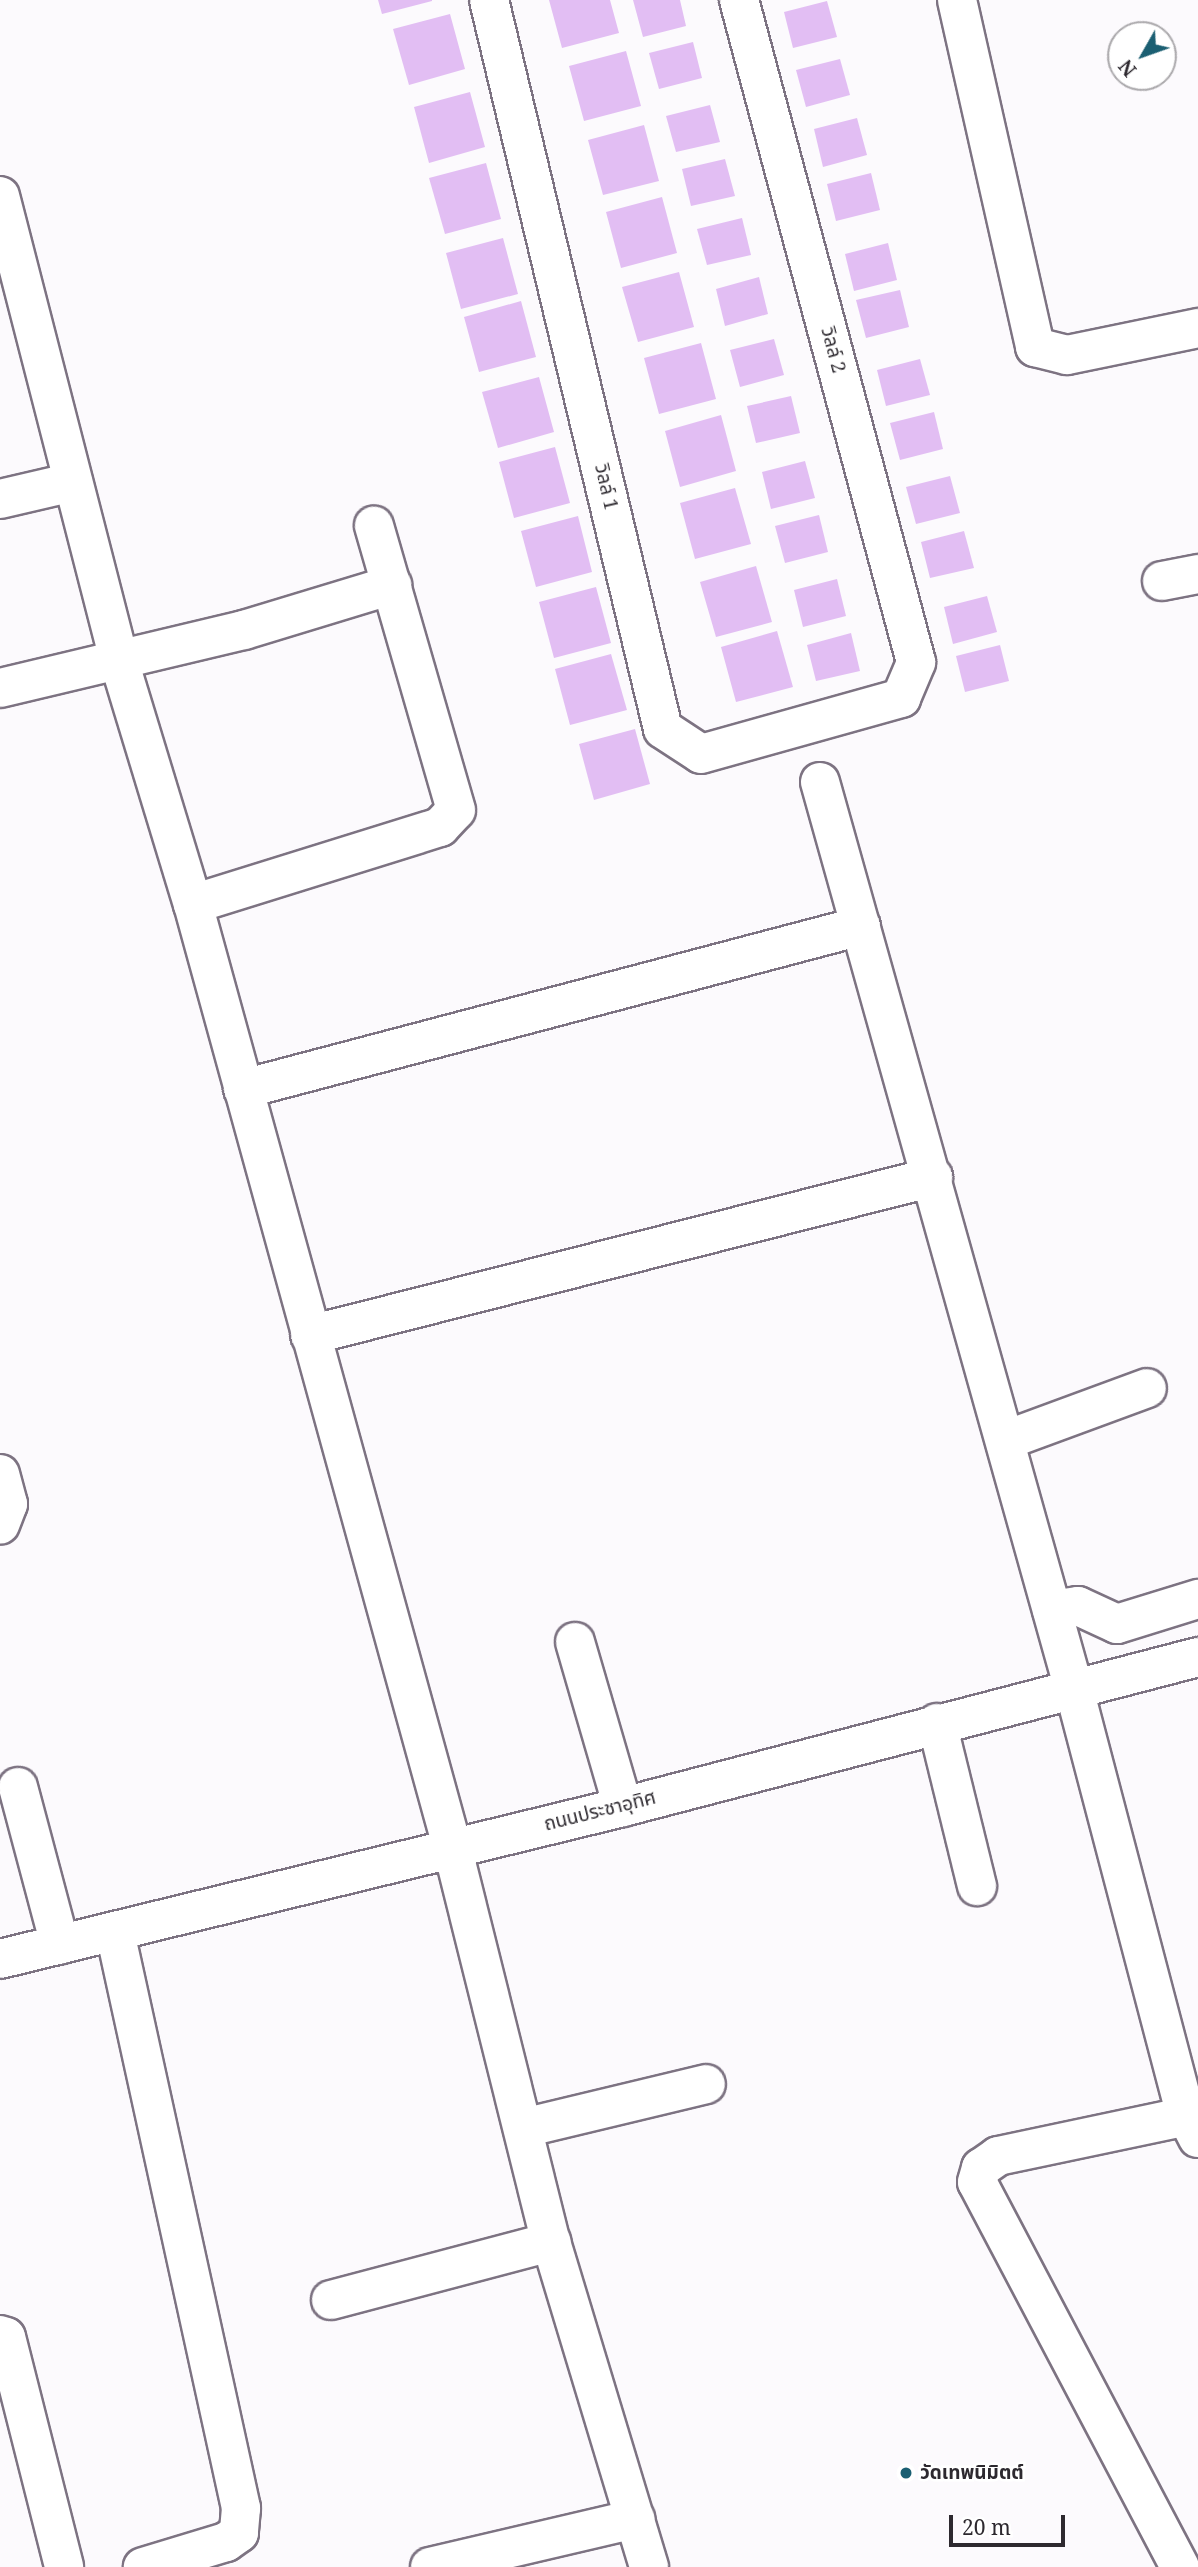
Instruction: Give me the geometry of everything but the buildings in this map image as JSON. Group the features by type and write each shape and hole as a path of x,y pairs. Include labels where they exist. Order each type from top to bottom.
{"street":[{"name":"วิลล์ 1","path":"489,0 663,729 701,754 901,698"},
{"name":"วิลล์ 2","path":"739,0 916,662 901,698"},
{"path":"957,0 1035,347 1067,355 1198,328"},
{"path":"0,196 119,661 193,904 452,1846 551,2242 649,2567"},
{"path":"0,499 73,482"},
{"path":"193,904 440,827 456,810 374,526"},
{"path":"0,688 119,661 392,585"},
{"path":"820,782 933,1177 1194,2122 998,2156 981,2168 977,2182 1180,2567"},
{"path":"243,1089 860,926"},
{"path":"310,1335 933,1177"},
{"path":"1006,1440 1147,1388"},
{"path":"0,1475 8,1504 0,1525"},
{"path":"1052,1610 1078,1606 1117,1624 1198,1599"},
{"path":"575,1642 623,1807"},
{"name":"ถนนประชาอุทิศ","path":"0,1959 452,1846 623,1807 1198,1657"},
{"path":"937,1723 977,1886"},
{"path":"18,1787 60,1945"},
{"path":"115,1932 241,2508 239,2533 226,2542 143,2567"},
{"path":"523,2128 706,2084"},
{"path":"331,2300 551,2242"},
{"path":"0,2335 6,2337 64,2567"},
{"path":"430,2567 635,2519"}],"place":[{"name":"วัดเทพนิมิตต์","path":"906,2473"}]}
